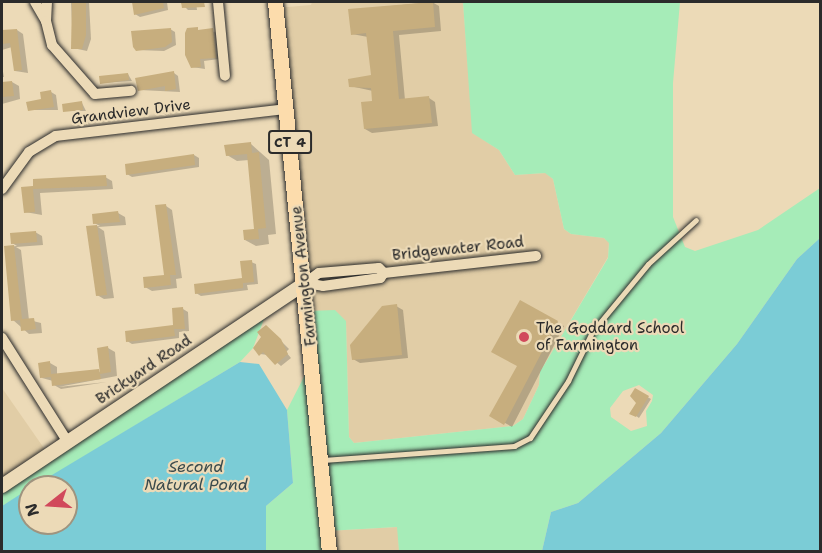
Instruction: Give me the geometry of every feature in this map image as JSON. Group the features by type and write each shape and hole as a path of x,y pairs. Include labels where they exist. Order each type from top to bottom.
{"main road":[{"name":"Farmington Avenue","path":"275,2 305,283 329,552"}],"street":[{"path":"35,2 46,21 52,45 95,94 131,91"},
{"path":"46,21 47,2"},
{"path":"218,2 225,76"},
{"name":"Grandview Drive","path":"2,189 29,152 56,136 286,109"},
{"name":"Bridgewater Road","path":"305,283 323,285 380,278 384,273 536,256"},
{"name":"Brickyard Road","path":"2,486 305,283"},
{"path":"2,338 67,441"}],"lane":[{"path":"321,460 514,446 530,438 568,381 592,332 648,264 696,220"}],"shaded area":[{"path":"312,2 463,2 473,133 499,150 515,175 546,173 553,179 564,229 571,234 604,238 609,242 608,257 540,372 539,385 523,419 513,426 354,443 349,437 346,321 308,311 276,8 311,5"},
{"path":"2,388 48,454 2,486"},
{"path":"398,527 399,551 329,551 327,531"}],"green space":[{"path":"463,2 680,2 673,83 673,217 685,247 695,251 758,230 820,188 820,238 797,259 737,344 661,433 578,503 551,512 542,551 399,551 397,527 327,531 329,551 266,551 266,506 293,483 287,410 312,361 308,311 335,310 346,321 349,437 354,443 513,426 523,419 539,385 540,372 608,258 609,243 604,238 571,234 564,229 553,179 545,173 515,175 499,150 472,133","holes":["639,385 653,395 646,411 647,426 631,431 611,417 610,408 623,391"]},
{"path":"269,306 253,348 240,362 53,475 18,475"},
{"path":"18,475 18,496 2,506 2,486"}],"water":[{"path":"820,238 820,551 542,551 551,512 578,503 661,433 737,344 797,259"},
{"name":"Second Natural Pond","path":"240,362 259,364 287,410 293,483 266,506 266,551 2,551 2,506 18,496 18,535 78,535 78,475 52,475"}],"building":[{"path":"72,2 86,2 86,35 82,49 71,49"},
{"path":"132,2 163,2 164,8 134,15"},
{"path":"181,2 204,2 205,7 182,8"},
{"path":"433,2 435,27 393,31 399,99 429,96 432,123 364,129 361,102 372,101 371,88 349,87 348,79 371,75 366,33 351,35 348,9"},
{"path":"198,27 198,30 213,28 216,58 200,59 201,67 191,68 185,55 185,33 187,28"},
{"path":"171,28 172,42 165,47 136,51 133,47 131,31"},
{"path":"17,29 22,70 14,71 10,43 2,44 2,30"},
{"path":"174,71 176,89 165,91 165,86 138,91 135,78"},
{"path":"128,73 129,80 100,84 99,76"},
{"path":"12,81 14,96 2,97 2,82"},
{"path":"51,90 54,107 28,111 26,102 41,99 40,92"},
{"path":"82,101 83,110 63,112 62,104"},
{"path":"251,142 252,153 259,152 266,228 258,229 259,239 244,240 243,230 254,229 247,154 226,156 224,145"},
{"path":"194,154 195,165 126,175 125,164"},
{"path":"106,175 107,186 33,189 35,212 24,213 21,187 33,186 33,179"},
{"path":"166,204 176,275 170,275 171,285 144,288 143,277 164,275 155,205"},
{"path":"118,211 120,222 93,224 92,214"},
{"path":"97,225 107,295 96,296 86,226"},
{"path":"36,231 37,242 11,244 10,233"},
{"path":"14,245 22,319 34,318 36,329 21,331 20,320 11,321 4,246"},
{"path":"252,260 254,282 243,283 243,288 195,294 194,284 242,278 240,261"},
{"name":"The Goddard School of Farmington","path":"520,300 558,321 504,425 489,416 517,366 491,352"},
{"path":"397,304 402,355 352,360 350,345 382,306"},
{"path":"183,307 185,329 174,329 175,336 126,342 125,331 173,325 172,308"},
{"path":"266,325 281,339 288,354 275,365 263,352 259,356 253,348 261,337 257,332"},
{"path":"108,346 111,372 100,374 97,348"},
{"path":"50,361 51,374 99,369 101,379 52,386 51,377 40,378 38,363"},
{"path":"635,388 649,396 636,417 629,414 636,403 630,396"}],"place":[{"name":"The Goddard School of Farmington","path":"524,337"}]}
